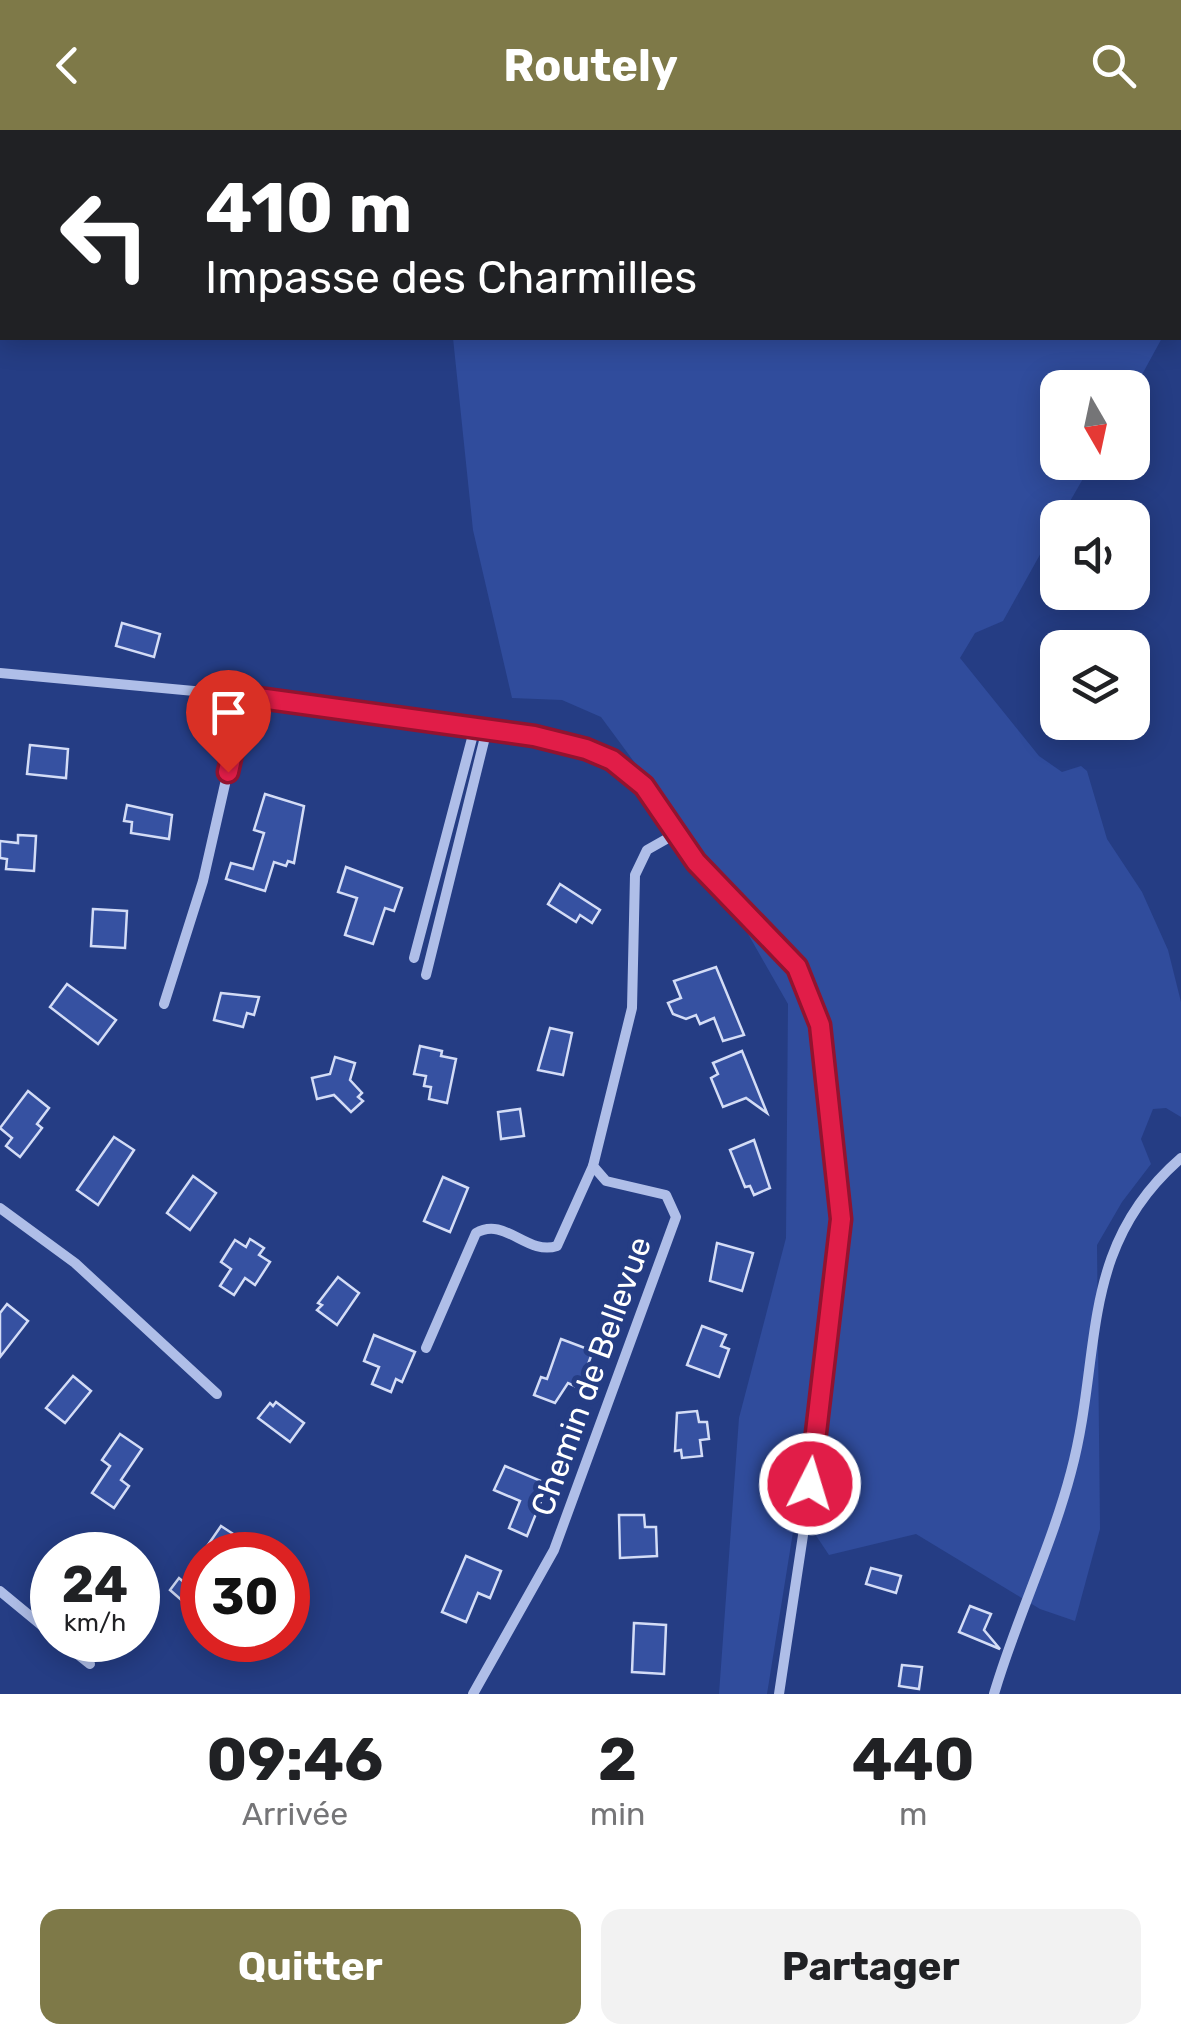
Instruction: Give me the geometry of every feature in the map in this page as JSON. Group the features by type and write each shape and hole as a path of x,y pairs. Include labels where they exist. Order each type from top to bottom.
{"street":[{"path":"0,673 245,696 481,728 554,740 612,760 644,786 706,874 797,967 815,1004 823,1045 840,1192 840,1246 779,1694"},
{"path":"164,1004 203,881 245,696"},
{"path":"414,958 481,728"},
{"path":"426,975 481,728"},
{"path":"426,1348 476,1233 497,1228 540,1248 556,1246 593,1166 632,1008 634,875 647,850 676,833"},
{"path":"994,1694 1072,1470 1106,1268 1131,1216 1181,1158"},
{"name":"Chemin de Bellevue","path":"473,1694 554,1550 676,1217 666,1195 606,1181 593,1166"},
{"path":"0,1208 75,1263 216,1394"},
{"path":"0,1591 30,1616"}],"shaded area":[{"path":"453,340 1161,340 1144,370 1040,370 1040,480 1082,480 1071,500 1040,500 1040,555 1003,621 975,633 960,658 1039,756 1062,772 1081,766 1087,771 1107,839 1142,892 1168,950 1181,1002 1181,1117 1166,1108 1153,1109 1141,1139 1151,1164 1122,1202 1097,1245 1100,1529 1075,1621 1040,1609 916,1534 829,1555 797,1507 767,1694 719,1694 739,1418 786,1238 788,1004 703,855 601,717 562,700 512,698 473,530"}],"building":[{"path":"122,623 160,634 154,657 116,646"},
{"path":"30,745 68,749 66,778 27,774"},
{"path":"265,794 304,806 294,863 288,861 286,866 274,862 265,891 226,879 231,863 253,869 264,833 254,830"},
{"path":"127,805 172,815 169,839 131,833 132,822 124,821"},
{"path":"18,835 36,836 34,871 6,869 7,859 0,858 0,841 18,843"},
{"path":"346,867 402,888 394,911 385,908 373,944 345,935 357,898 338,892"},
{"path":"560,884 600,910 592,923 580,915 576,922 548,904"},
{"path":"93,909 127,911 125,948 91,946"},
{"path":"716,967 744,1035 723,1041 714,1018 700,1024 696,1015 686,1019 673,1014 668,1003 681,998 674,981"},
{"path":"67,984 116,1020 98,1044 50,1007"},
{"path":"221,993 259,997 254,1015 247,1013 243,1027 214,1020"},
{"path":"550,1028 572,1033 563,1075 538,1070"},
{"path":"420,1046 456,1059 447,1103 429,1099 431,1087 424,1086 426,1076 414,1074"},
{"path":"742,1051 767,1113 746,1098 723,1107 711,1078 718,1074 713,1063"},
{"path":"335,1057 355,1063 350,1080 362,1093 358,1097 363,1101 351,1112 334,1095 317,1099 312,1078 330,1074"},
{"path":"28,1091 49,1108 37,1124 42,1128 20,1157 6,1146 12,1138 0,1128"},
{"path":"520,1109 524,1136 501,1139 498,1112"},
{"path":"114,1137 134,1150 98,1205 77,1190"},
{"path":"754,1140 770,1188 754,1195 750,1186 745,1187 730,1150"},
{"path":"193,1176 216,1193 190,1230 167,1213"},
{"path":"443,1177 468,1188 450,1232 424,1221"},
{"path":"250,1239 264,1248 259,1255 270,1262 255,1285 245,1278 234,1295 220,1286 231,1269 221,1262 235,1240 246,1247"},
{"path":"717,1243 753,1253 742,1291 710,1281"},
{"path":"338,1277 359,1293 337,1325 317,1310"},
{"path":"7,1304 28,1321 0,1357 0,1313"},
{"path":"702,1326 726,1335 721,1346 729,1349 719,1377 687,1365"},
{"path":"374,1335 415,1352 402,1382 396,1379 391,1392 372,1384 379,1367 364,1361"},
{"path":"561,1339 593,1351 579,1388 568,1383 555,1403 534,1395 541,1377 547,1379"},
{"path":"73,1376 91,1391 65,1423 46,1408"},
{"path":"276,1402 304,1423 290,1442 258,1418 270,1403 273,1406"},
{"path":"697,1411 699,1422 707,1422 709,1439 700,1440 702,1456 682,1458 681,1450 675,1451 677,1413"},
{"path":"120,1434 142,1449 121,1480 129,1486 114,1508 92,1493 110,1466 102,1460"},
{"path":"505,1466 548,1484 527,1536 509,1528 520,1501 494,1490"},
{"path":"619,1515 644,1515 645,1527 656,1527 657,1556 620,1558"},
{"path":"466,1556 501,1571 490,1598 478,1593 466,1622 442,1612"},
{"path":"871,1568 901,1576 896,1593 866,1584"},
{"path":"180,1579 180,1599 170,1590"},
{"path":"970,1606 991,1614 984,1630 1000,1649 959,1632"},
{"path":"634,1623 666,1625 664,1674 632,1672"},
{"path":"902,1665 922,1667 919,1689 899,1686"}],"route":[{"path":"228,772 245,696 534,736 586,749 612,760 644,786 696,862 784,950 807,985 820,1025 840,1192 840,1246 810,1484"}]}
